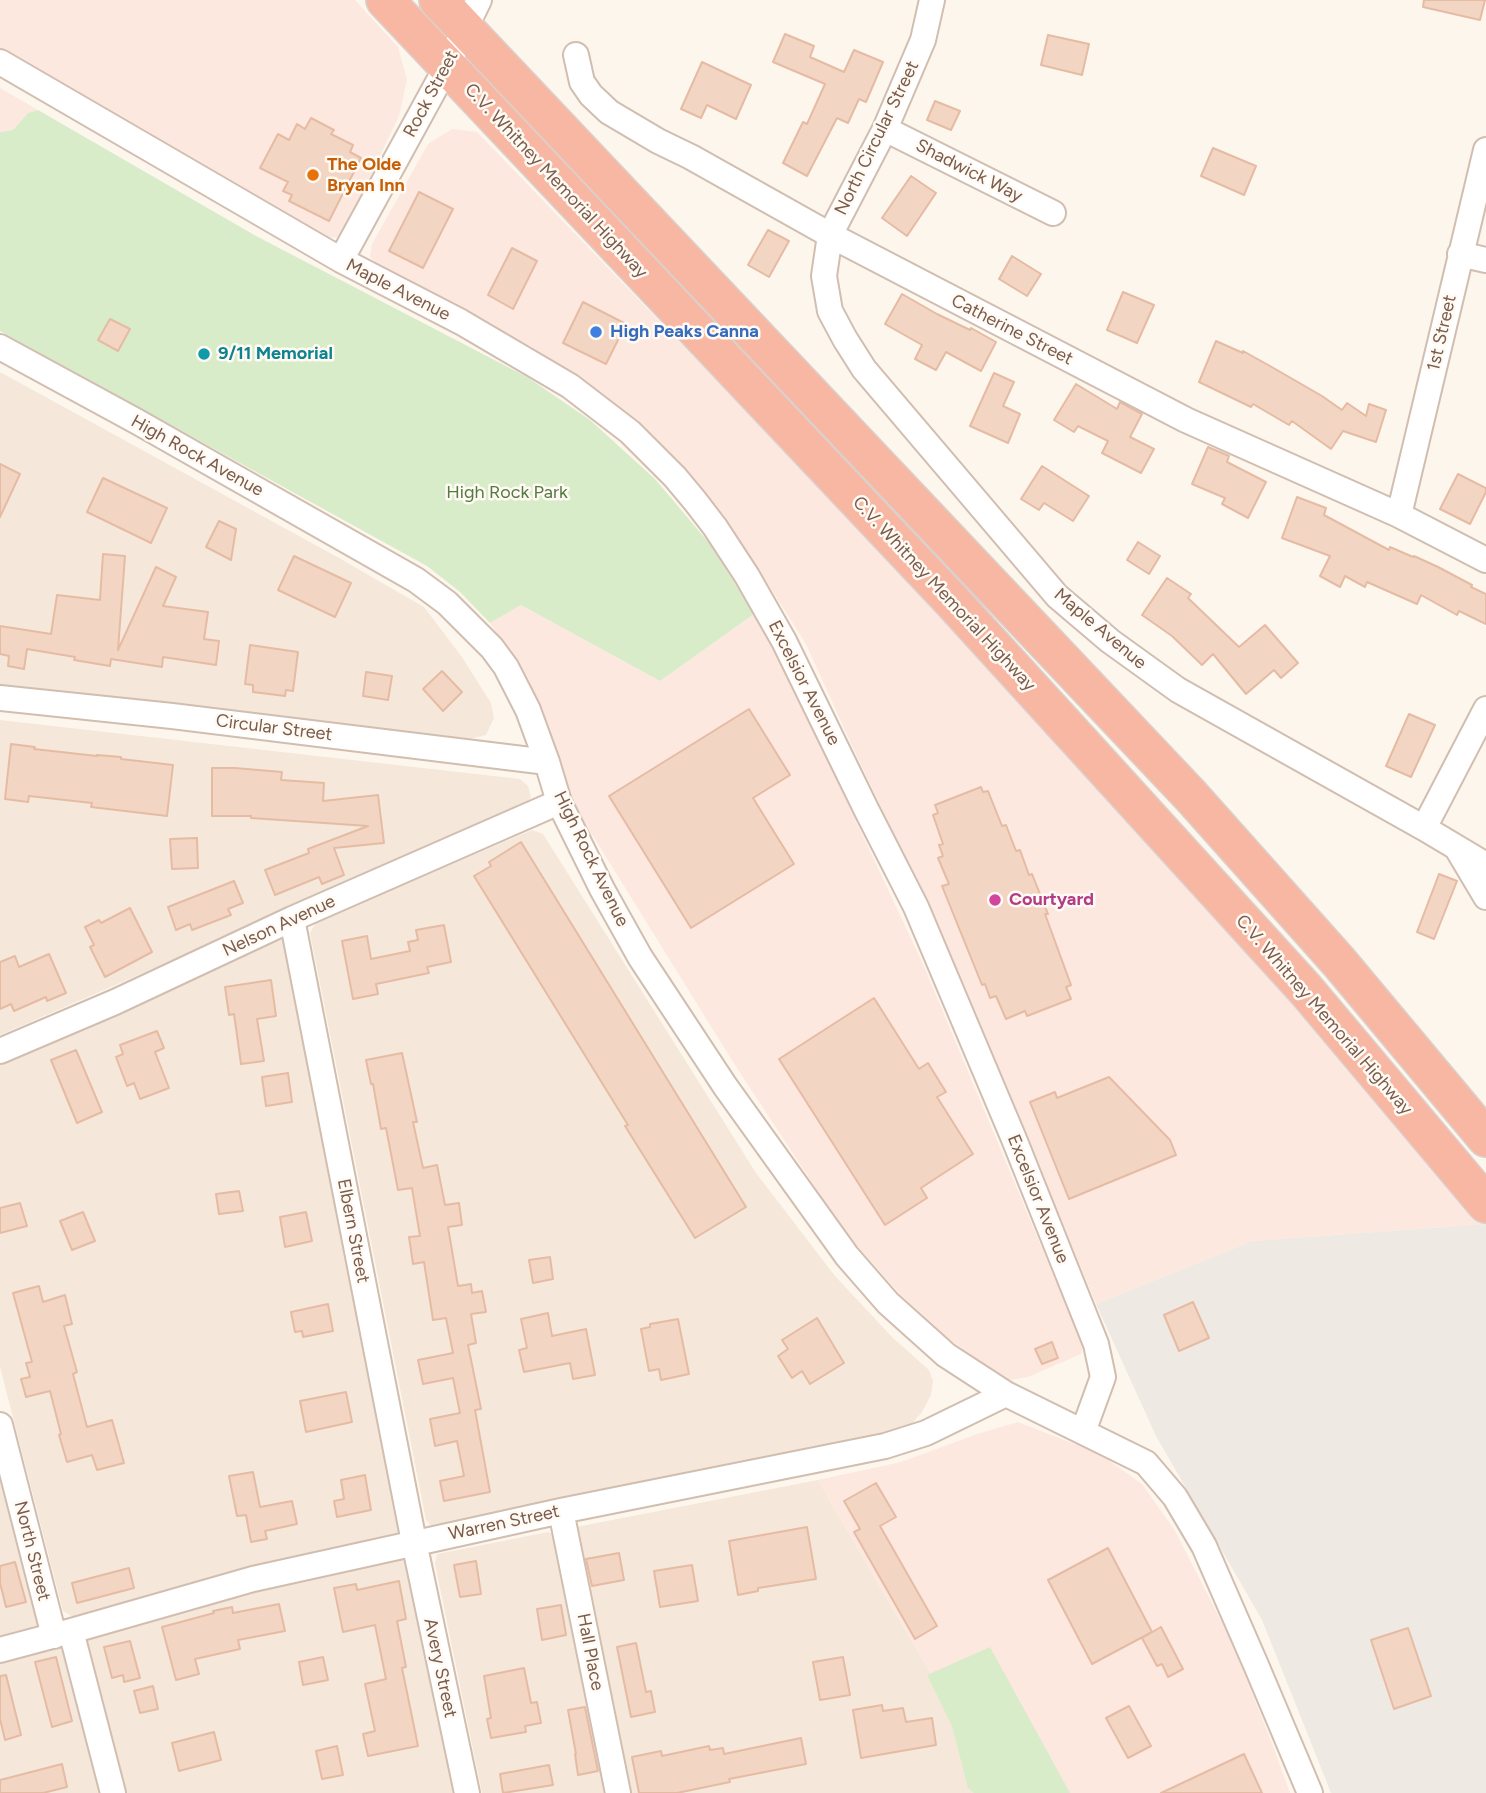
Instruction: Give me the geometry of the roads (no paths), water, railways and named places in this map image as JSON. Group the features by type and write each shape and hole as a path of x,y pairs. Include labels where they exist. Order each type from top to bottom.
{"highway":[{"name":"C.V. Whitney Memorial Highway","path":"385,0 989,641 1307,990 1486,1204"},
{"path":"438,0 472,14 1191,796 1339,962 1486,1138"}],"street":[{"name":"North Circular Street","path":"830,235 885,129 923,40 932,0"},
{"name":"Rock Street","path":"341,260 447,66 472,14"},
{"name":"Catherine Street","path":"576,55 582,82 591,95 609,112 658,141 830,235 1186,420 1399,515 1486,560"},
{"name":"Maple Avenue","path":"0,62 341,260 461,323 570,386 630,432 675,477 715,527 747,576"},
{"name":"Shadwick Way","path":"885,129 1053,213"},
{"name":"1st Street","path":"1399,515 1486,150"},
{"name":"Maple Avenue","path":"830,235 824,276 830,311 845,339 864,369 1057,596 1110,641 1178,690 1486,865"},
{"path":"1460,254 1486,260"},
{"name":"High Rock Avenue","path":"0,347 416,580 447,603 492,648 506,667 528,710 559,802 640,957 725,1086 847,1256 888,1303 946,1355 1006,1394 1083,1432"},
{"name":"Excelsior Avenue","path":"747,576 784,641 916,907 1014,1139 1096,1344 1103,1377 1083,1432"},
{"name":"Circular Street","path":"0,698 172,716 547,762"},
{"path":"1424,828 1486,709"},
{"name":"Nelson Avenue","path":"0,1051 559,802"},
{"path":"1456,846 1486,897"},
{"name":"Elbern Street","path":"292,919 414,1542"},
{"name":"Warren Street","path":"0,1650 253,1579 561,1511 885,1446 926,1433 1006,1394"},
{"name":"North Street","path":"0,1425 113,1793"},
{"path":"1083,1432 1146,1463 1175,1497 1209,1558 1310,1793"},
{"name":"Hall Place","path":"561,1511 618,1793"},
{"name":"Avery Street","path":"414,1542 467,1793"}],"place":[{"name":"The Olde Bryan Inn","path":"313,175"},
{"name":"High Peaks Canna","path":"596,332"},
{"name":"9/11 Memorial","path":"204,354"},
{"name":"Courtyard","path":"995,900"}],"park label":[{"name":"High Rock Park","path":"507,493"}]}
